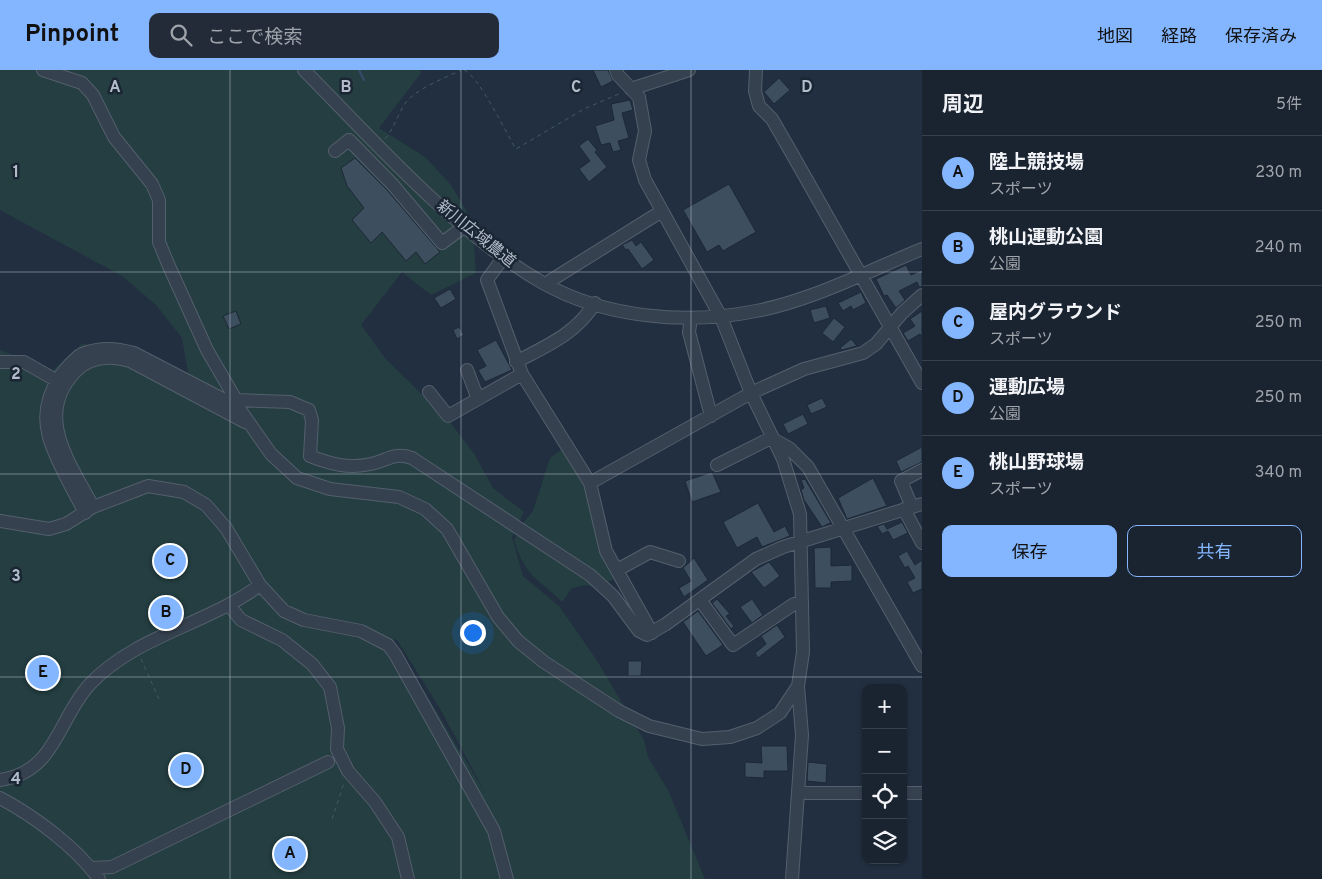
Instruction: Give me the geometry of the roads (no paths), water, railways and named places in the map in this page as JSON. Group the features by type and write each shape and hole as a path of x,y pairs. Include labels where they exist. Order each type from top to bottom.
{"street":[{"path":"42,70 82,83 93,95 114,138 152,184 159,200 159,242 207,350 249,425 271,454 297,478 330,489 399,497 425,509 447,529 498,617 518,641 544,662 619,711 649,726 702,738 730,737 757,728 780,713 798,686"},
{"name":"新川広域農道","path":"304,70 379,146 465,226 503,258 545,284 595,304 647,315 691,318 720,317 758,311 814,294 922,249"},
{"path":"616,70 618,75 639,97 645,131 638,160 645,180 720,317 771,438 784,459 800,514 802,541 802,666 798,686 802,735 792,879"},
{"path":"756,70 755,91 759,106 772,119 922,383"},
{"path":"631,89 681,71"},
{"path":"335,152 348,140 393,185 442,243 465,226"},
{"path":"545,284 662,211"},
{"path":"503,258 487,280 516,362 590,483 606,551 652,632"},
{"path":"590,483 751,393 804,369 863,353 876,344 902,313 922,295"},
{"path":"516,362 571,332 585,318 595,304"},
{"path":"691,318 688,332 711,416"},
{"path":"89,510 57,436 55,419 60,382 84,363 115,357 130,361 249,425"},
{"path":"0,362 24,362 60,382"},
{"path":"467,370 478,399"},
{"path":"429,392 448,416 522,374"},
{"path":"236,400 290,402 309,410 312,420 310,456 328,463 349,466 372,464 399,454 412,458 590,575 613,596 639,631 647,635 700,600 756,559 802,541 913,507"},
{"path":"717,465 771,438"},
{"path":"771,438 789,448 808,467 922,666"},
{"path":"922,470 901,481 913,507 922,543"},
{"path":"0,521 49,529 66,524 89,510 148,486 184,492 206,505 226,528 260,585 284,611 304,620 361,631 388,645 395,654 494,831 507,879"},
{"path":"617,570 650,552 679,561"},
{"path":"0,780 30,771 48,754 65,722 90,685 103,672 137,650 229,605 260,585"},
{"path":"700,600 733,646 794,604 802,602"},
{"path":"229,605 240,620 282,640 312,664 330,687 338,728 337,749 348,771 375,802 398,837 408,879"},
{"path":"91,868 112,867 328,762 337,749"},
{"path":"328,762 348,771"},
{"path":"799,793 862,793"},
{"path":"907,793 922,793"},
{"path":"0,798 28,814 91,868 99,879"}],"waterway":[{"path":"359,70 364,80"}],"place":[{"name":"屋内グラウンド","path":"170,561"},
{"name":"桃山運動公園","path":"166,613"},
{"name":"桃山野球場","path":"43,673"},
{"name":"運動広場","path":"186,770"},
{"name":"陸上競技場","path":"290,854"}]}
